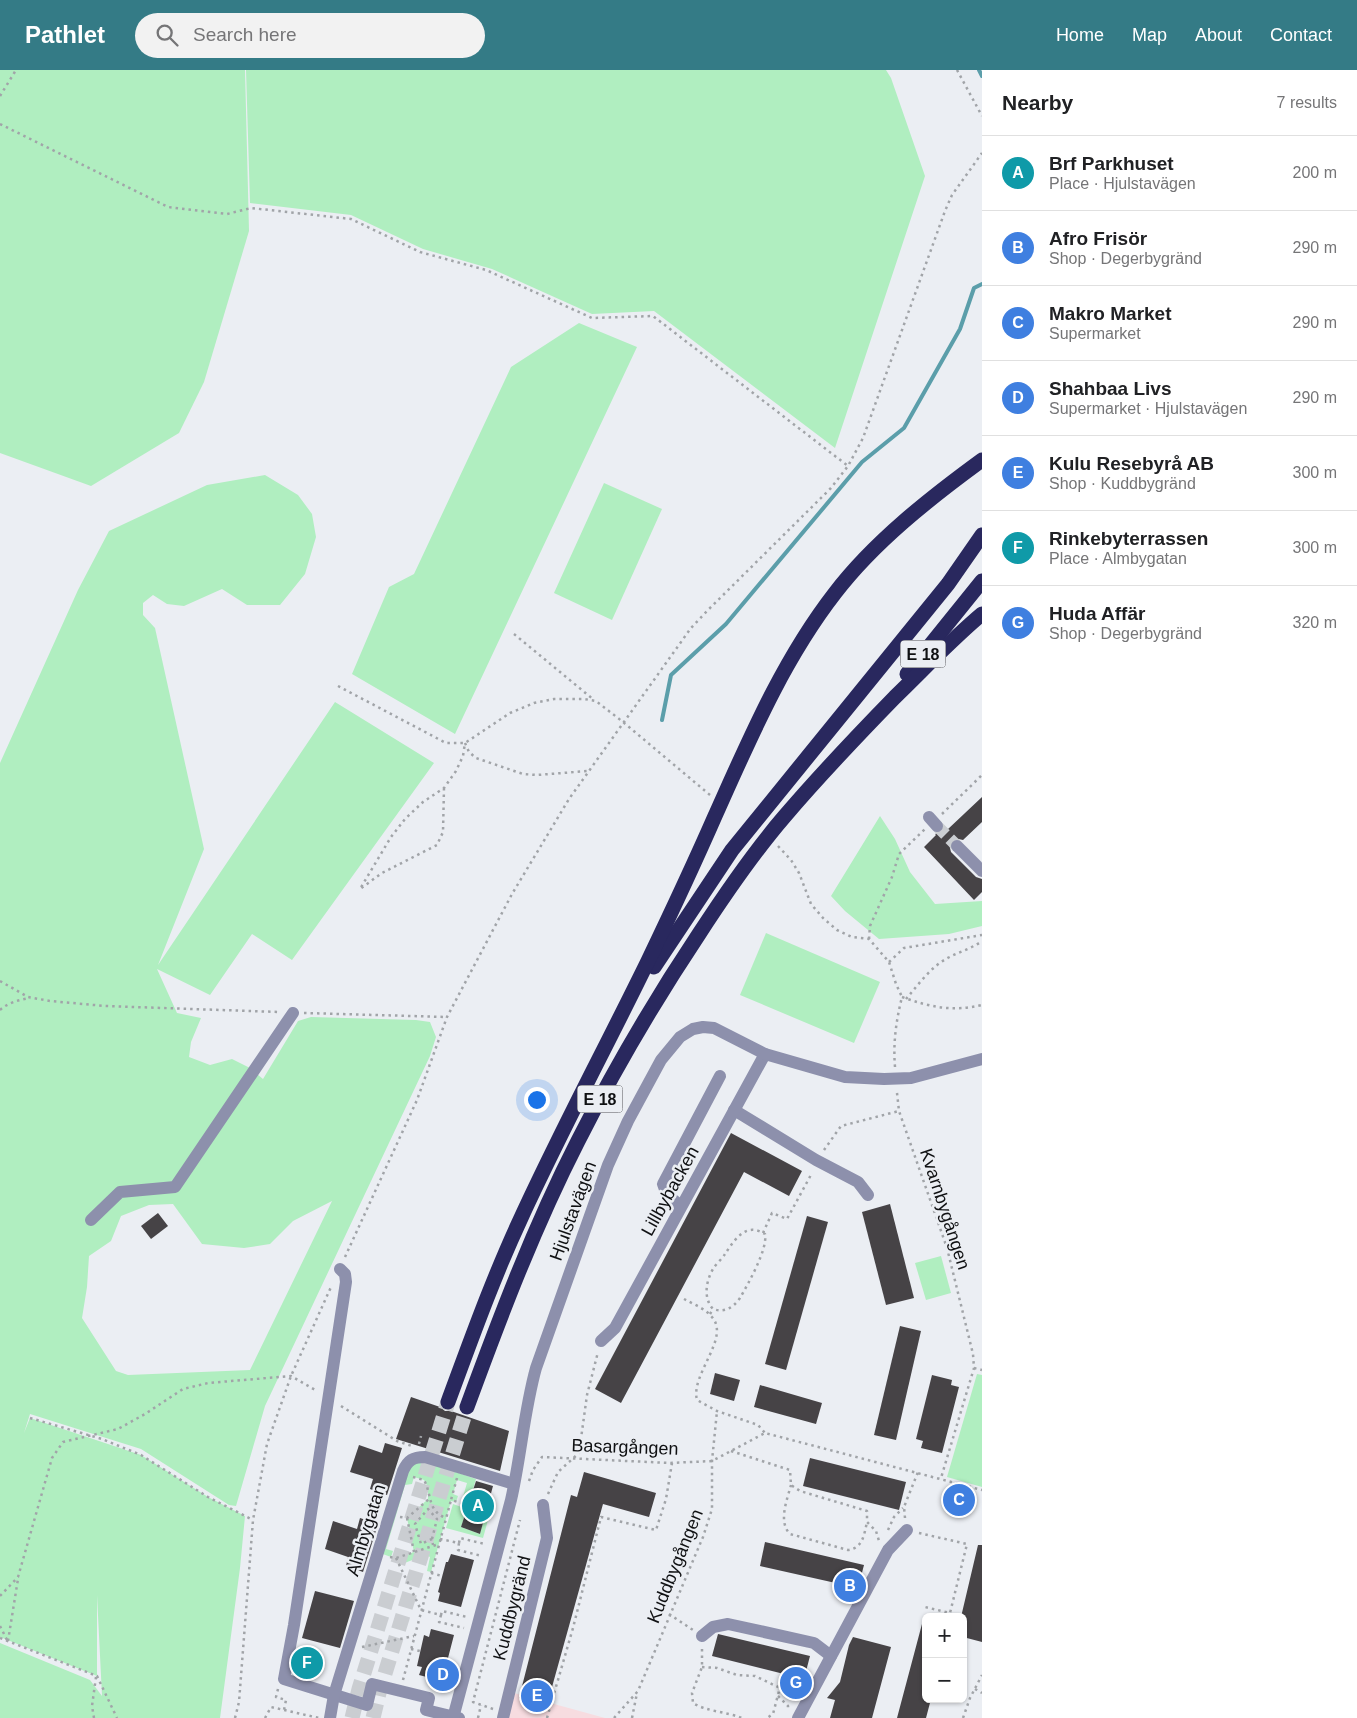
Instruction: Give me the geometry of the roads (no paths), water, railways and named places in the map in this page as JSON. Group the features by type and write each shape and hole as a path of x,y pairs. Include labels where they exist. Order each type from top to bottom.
{"highway":[{"path":"608,1043 673,908 761,713 781,674 836,591 909,517 982,460"},
{"name":"E 18","path":"448,1402 481,1313 519,1221 560,1133 608,1043 664,952 732,850 948,584 982,535"},
{"name":"E 18","path":"467,1407 499,1319 537,1228 578,1141 626,1052 676,969 748,864 783,818 865,728 982,581"},
{"path":"865,728 961,632 982,614"}],"street":[{"path":"957,846 982,871"},
{"path":"91,1220 120,1192 175,1187 293,1013"},
{"name":"Hjulstavägen","path":"455,1718 514,1484 527,1399 536,1368 608,1165 647,1083 661,1060 680,1037 693,1029 703,1027 714,1028 765,1054 845,1077 911,1078 982,1058"},
{"name":"Lillbybacken","path":"600,1341 615,1328 765,1054"},
{"path":"681,1206 667,1195 663,1184 720,1076"},
{"path":"734,1110 821,1156 858,1182 868,1195"},
{"path":"340,1269 345,1274 346,1282 284,1679 367,1705 372,1684 429,1698 426,1710 455,1718"},
{"name":"Almbygatan","path":"330,1718 334,1695 407,1462 412,1458 426,1457 514,1484"},
{"name":"Kuddbygränd","path":"504,1715 547,1538 543,1505"},
{"path":"798,1718 888,1550 907,1530"},
{"path":"702,1636 713,1626 728,1624 814,1642 831,1656"}],"waterway":[{"path":"979,70 982,76"},
{"path":"662,720 671,675 726,624 862,462 904,428 960,329 974,288 982,284"}],"tunnel":[{"path":"937,826 957,846"},
{"path":"352,1718 359,1689 448,1402"},
{"path":"373,1718 467,1407"}],"place":[{"name":"Makro Market","path":"959,1500"},
{"name":"Brf Parkhuset","path":"478,1506"},
{"name":"Afro Frisör","path":"850,1586"},
{"name":"Rinkebyterrassen","path":"307,1663"},
{"name":"Shahbaa Livs","path":"443,1675"},
{"name":"Huda Affär","path":"796,1683"},
{"name":"Kulu Resebyrå AB","path":"537,1696"}]}
